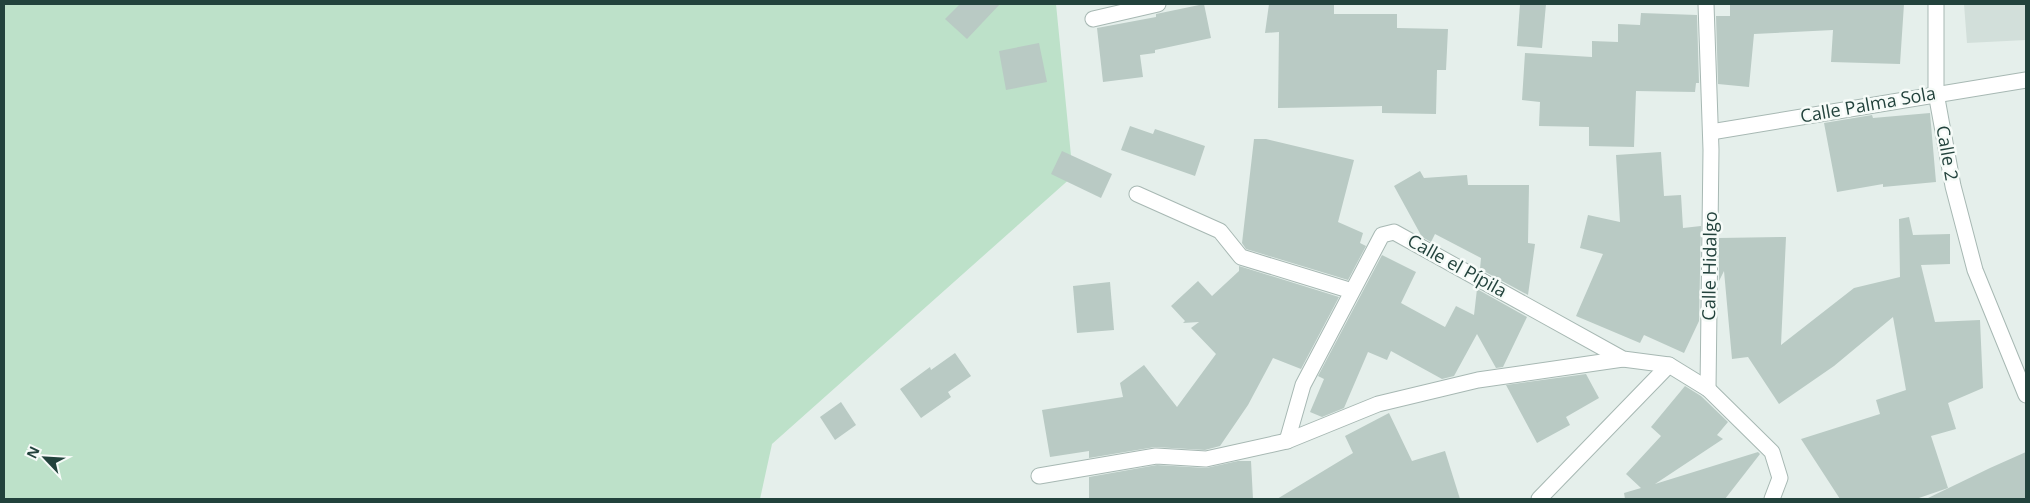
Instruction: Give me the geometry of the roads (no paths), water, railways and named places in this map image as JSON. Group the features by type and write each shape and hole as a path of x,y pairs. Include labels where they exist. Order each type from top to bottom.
{"street":[{"path":"1093,19 1158,4"},
{"name":"Calle Hidalgo","path":"1706,4 1710,132 1708,389"},
{"name":"Calle 2","path":"1936,4 1936,93 1953,186 1974,270 2026,394"},
{"name":"Calle Palma Sola","path":"1710,132 1936,93 2026,80"},
{"path":"1136,194 1220,231 1241,257 1352,291"},
{"name":"Calle el Pípila","path":"1287,441 1303,385 1382,235 1394,232 1623,359 1669,365 1708,389"},
{"path":"1039,476 1156,456 1206,459 1287,441 1378,404 1478,380 1623,359"},
{"path":"1539,499 1669,365"},
{"path":"1708,389 1772,452 1780,478 1772,499"}]}
